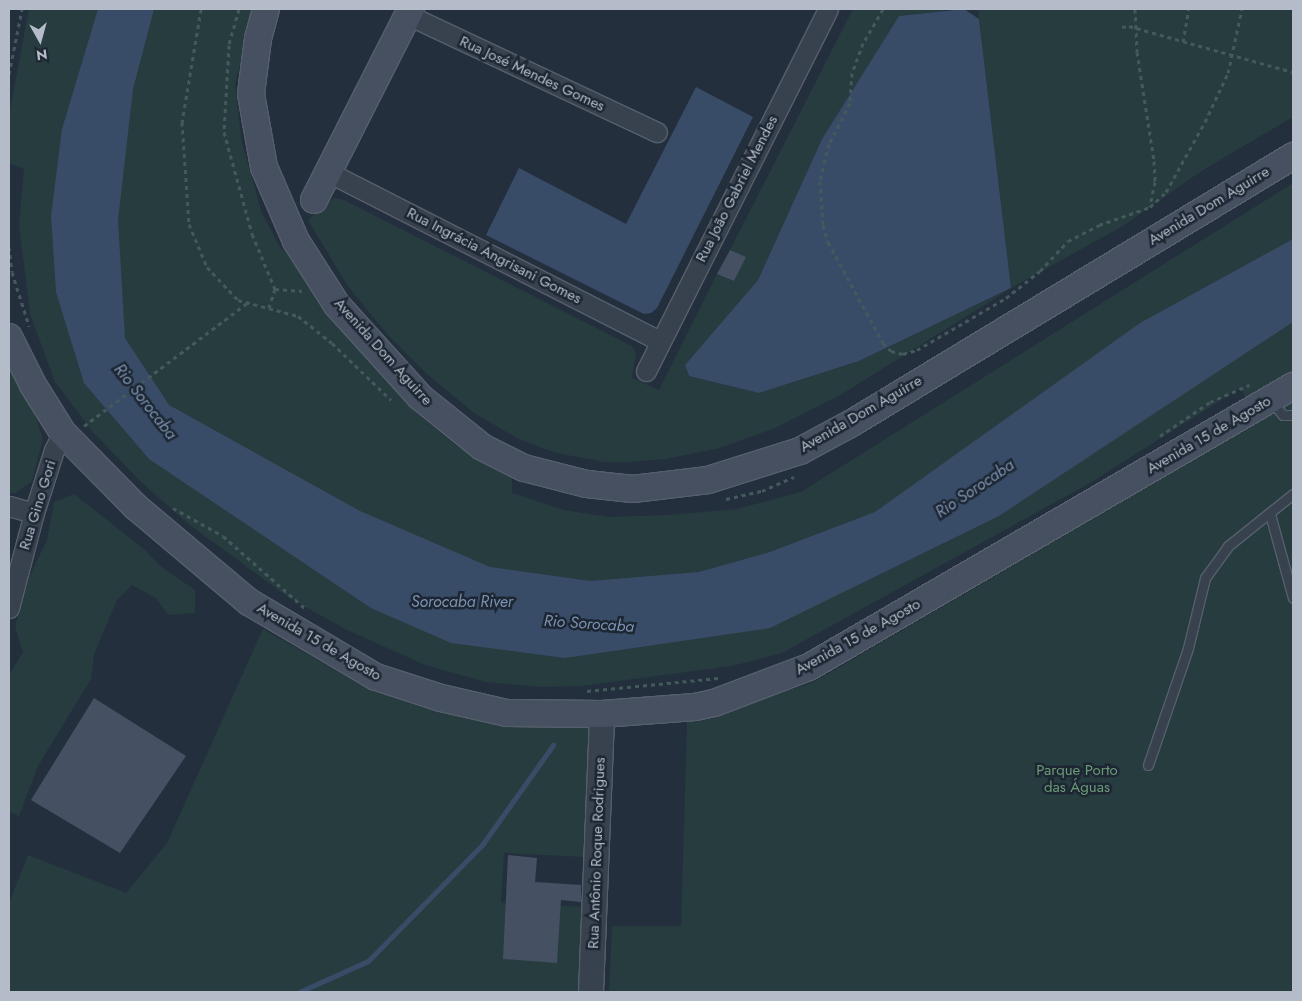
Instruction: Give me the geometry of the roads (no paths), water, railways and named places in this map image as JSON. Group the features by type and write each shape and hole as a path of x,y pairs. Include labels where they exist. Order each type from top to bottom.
{"main road":[{"name":"Avenida Dom Aguirre","path":"266,9 258,39 251,94 264,167 296,241 337,305 420,397 482,448 524,468 587,484 633,489 708,480 800,450 852,423 1293,156"},
{"path":"314,200 404,11"},
{"name":"Avenida 15 de Agosto","path":"20,336 32,385 77,430 136,507 249,602 376,676 441,698 507,713 602,714 714,703 809,668 1261,392 1293,386"}],"street":[{"name":"Rua João Gabriel Mendes","path":"646,371 828,9"},
{"name":"Rua José Mendes Gomes","path":"404,11 657,132"},
{"name":"Rua Ingrácia Angrisani Gomes","path":"328,172 660,341"},
{"name":"Rua Gino Gori","path":"9,608 34,513 54,450 77,430"},
{"path":"9,506 34,513"},
{"name":"Rua Antônio Roque Rodrigues","path":"591,992 602,714"}],"lane":[{"path":"1261,392 1283,415 1293,415"},
{"path":"1148,766 1188,648 1205,578 1228,546 1293,494"},
{"path":"1270,514 1293,598"}],"water":[{"name":"Sorocaba River","path":"98,9 154,9 133,89 118,220 125,338 169,405 360,511 490,567 590,581 699,572 770,552 875,512 1140,323 1293,239 1293,322 999,516 770,628 565,658 451,643 371,608 149,459 84,383 56,292 51,216 62,129"},
{"path":"964,9 979,19 1011,288 859,361 759,393 689,376 685,365 758,280 822,139 899,16"},
{"path":"696,87 753,117 657,308 651,313 644,314 486,235 519,168 626,224"}],"waterway":[{"path":"299,992 368,961 482,845 553,745"}],"water label":[{"name":"Rio Sorocaba","path":"145,402"},
{"name":"Rio Sorocaba","path":"975,489"},
{"name":"Rio Sorocaba","path":"589,624"}],"park label":[{"name":"Parque Porto das Águas","path":"1077,778"}]}
